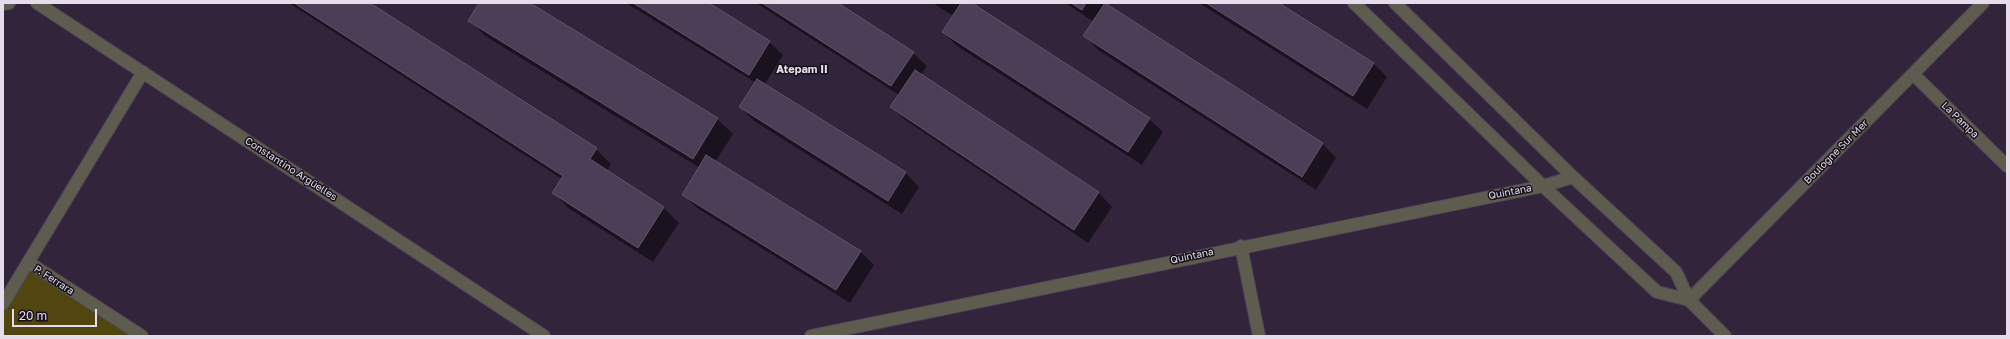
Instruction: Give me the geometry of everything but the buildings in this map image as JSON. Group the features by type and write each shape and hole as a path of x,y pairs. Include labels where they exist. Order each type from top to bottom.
{"street":[{"path":"3,4 9,3"},
{"name":"Constantino Argüelles","path":"37,3 544,336"},
{"path":"1354,3 1543,186 1657,292 1690,300"},
{"path":"1395,3 1574,177 1676,272 1690,300 1725,336"},
{"name":"Boulogne Sur Mer","path":"1690,300 1983,3"},
{"path":"3,304 143,72"},
{"name":"La Pampa","path":"1913,74 2007,166"},
{"name":"Quintana","path":"811,336 1241,246 1543,186 1574,177"},
{"path":"1241,246 1259,336"},
{"name":"P. Ferrara","path":"28,262 142,336"}],"shaded area":[{"path":"28,262 142,336 3,336 3,304"}],"district":[{"name":"Atepam II","path":"802,70"}]}
